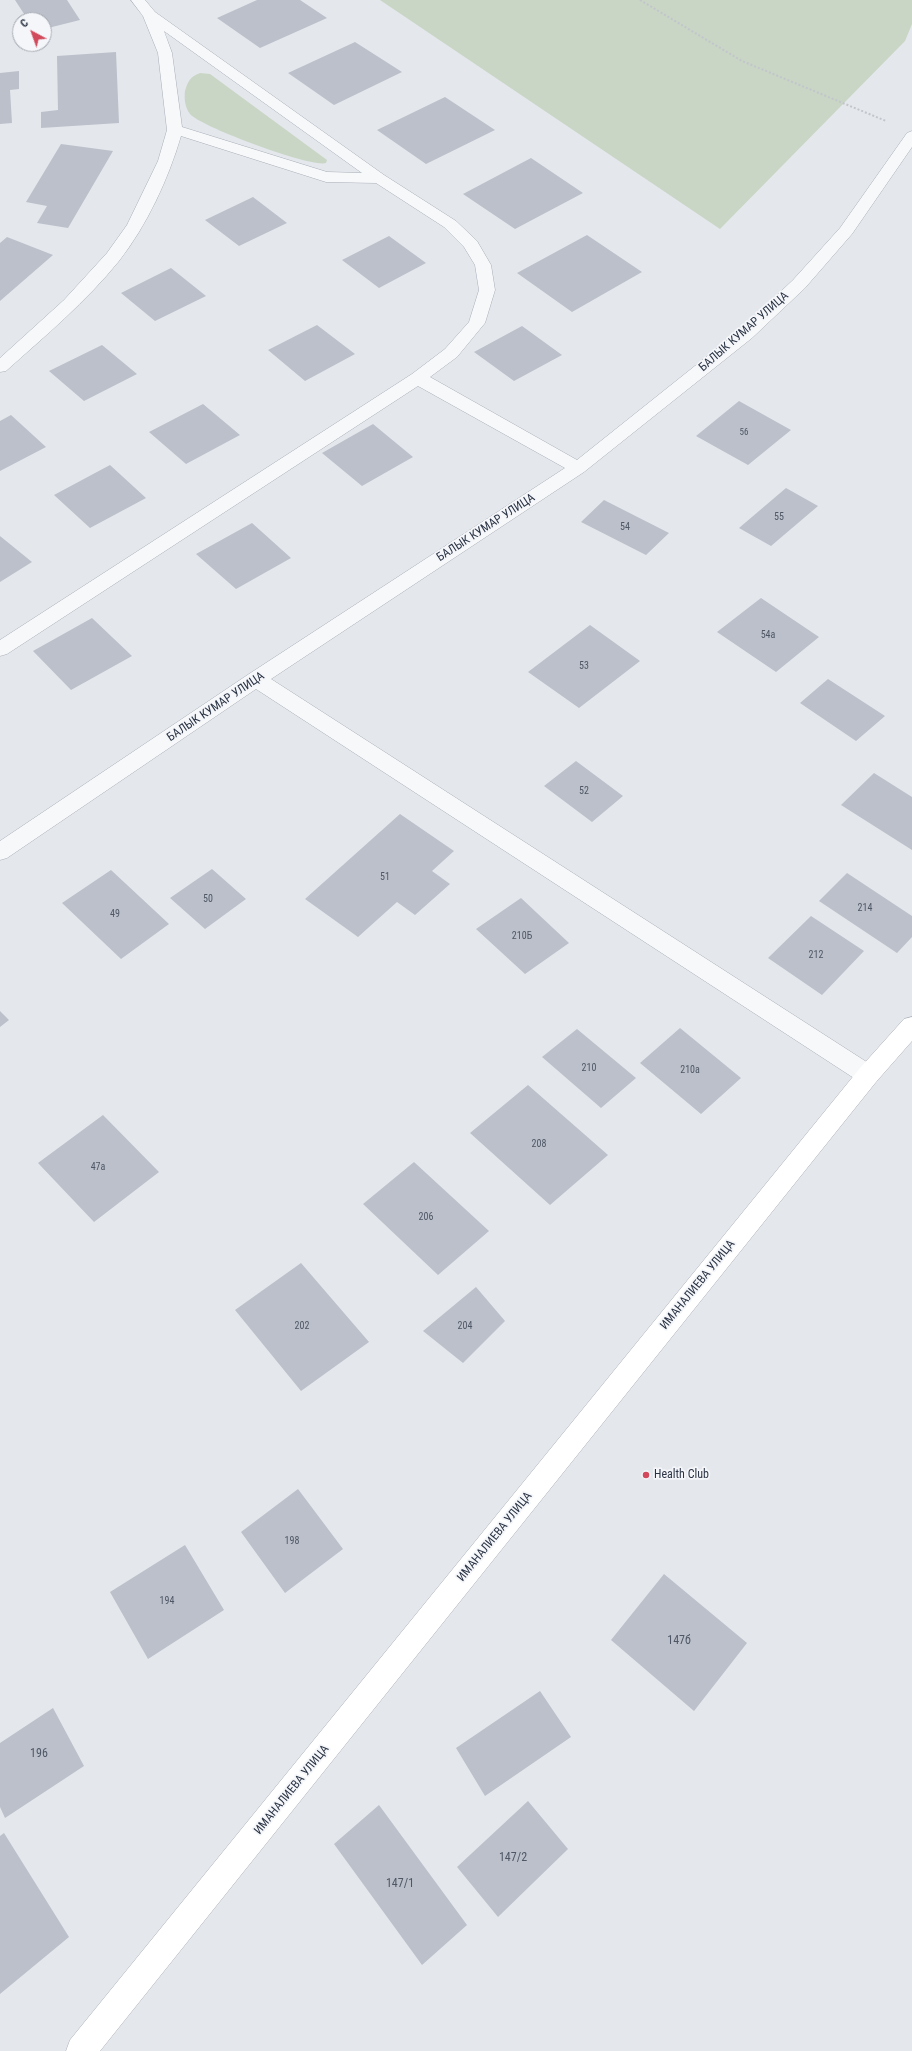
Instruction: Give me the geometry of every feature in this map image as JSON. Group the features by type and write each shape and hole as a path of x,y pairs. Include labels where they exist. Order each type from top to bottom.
{"street":[{"path":"0,649 418,378 451,353 477,323 487,290 483,265 471,244 450,224 379,178 150,14 138,0"},
{"path":"0,367 70,304 113,257 135,225 166,161 175,130 165,53 150,14"},
{"path":"175,130 228,145 326,177 379,178"},
{"name":"БАЛЫК КУМАР УЛИЦА","path":"0,852 256,679 578,468 746,334 799,284 846,231 912,136"},
{"path":"418,378 578,468"},
{"path":"256,679 868,1075"},
{"name":"ИМАНАЛИЕВА УЛИЦА","path":"82,2051 868,1075 912,1026"}],"path":[{"path":"640,0 742,60 891,122"}],"green space":[{"path":"380,0 912,0 912,24 905,41 720,229"},
{"path":"200,73 210,74 327,160 326,163 317,163 280,153 234,137 198,120 188,112 185,103 185,91 188,82"}],"building":[{"path":"15,0 67,0 80,20 52,27 52,12 23,12"},
{"path":"257,0 300,0 327,18 260,48 217,18"},
{"path":"355,42 402,72 334,105 288,73"},
{"path":"116,52 119,123 41,128 41,112 58,110 57,56"},
{"path":"19,71 19,89 10,90 12,123 0,124 0,73"},
{"path":"445,97 495,130 426,164 377,130"},
{"path":"61,144 113,151 68,228 37,223 47,206 26,202"},
{"path":"531,158 583,193 515,229 463,194"},
{"path":"253,197 287,223 239,246 205,220"},
{"path":"587,235 642,272 572,312 517,273"},
{"path":"389,236 426,263 379,288 342,260"},
{"path":"7,237 53,255 0,301 0,243"},
{"path":"171,268 206,296 155,321 121,293"},
{"path":"317,325 355,354 305,381 268,350"},
{"path":"522,326 562,355 514,381 474,352"},
{"path":"102,345 137,374 84,401 49,371"},
{"path":"739,401 791,430 748,465 696,436"},
{"path":"203,404 240,435 186,464 149,432"},
{"path":"11,415 46,447 0,471 0,421"},
{"path":"373,424 413,457 362,486 322,453"},
{"path":"110,465 146,498 90,528 54,495"},
{"path":"786,488 818,506 771,546 739,528"},
{"path":"604,500 669,533 646,555 581,522"},
{"path":"252,523 291,558 236,589 196,554"},
{"path":"0,536 32,562 0,582"},
{"path":"761,598 819,637 776,672 717,632"},
{"path":"92,618 132,656 71,690 33,651"},
{"path":"590,625 640,661 579,708 528,672"},
{"path":"828,679 885,716 856,741 800,703"},
{"path":"576,761 623,796 592,822 544,786"},
{"path":"874,773 912,797 912,850 841,805"},
{"path":"400,814 454,851 432,871 450,884 415,915 397,902 358,937 305,899"},
{"path":"212,869 246,899 205,929 170,898"},
{"path":"111,870 169,924 121,959 62,903"},
{"path":"847,873 912,916 912,937 897,953 819,901"},
{"path":"521,898 569,943 525,974 476,929"},
{"path":"811,916 864,951 822,995 768,958"},
{"path":"0,1011 9,1020 0,1027"},
{"path":"680,1028 741,1078 701,1114 640,1063"},
{"path":"577,1029 636,1078 601,1108 542,1057"},
{"path":"528,1085 608,1155 550,1205 470,1133"},
{"path":"103,1115 159,1172 94,1222 38,1163"},
{"path":"414,1162 489,1231 438,1275 363,1204"},
{"path":"301,1263 369,1342 301,1391 235,1310"},
{"path":"476,1287 505,1321 463,1363 423,1331"},
{"path":"298,1489 343,1549 285,1593 241,1532"},
{"path":"185,1545 224,1610 148,1659 110,1592"},
{"path":"664,1574 747,1643 694,1711 611,1640"},
{"path":"540,1691 571,1737 485,1796 456,1748"},
{"path":"53,1708 84,1766 5,1818 0,1807 0,1743"},
{"path":"528,1801 568,1849 498,1917 457,1867"},
{"path":"379,1805 467,1925 422,1965 334,1844"},
{"path":"4,1833 69,1937 0,1994 0,1836"}],"place":[{"name":"Health Club","path":"646,1475"}]}
